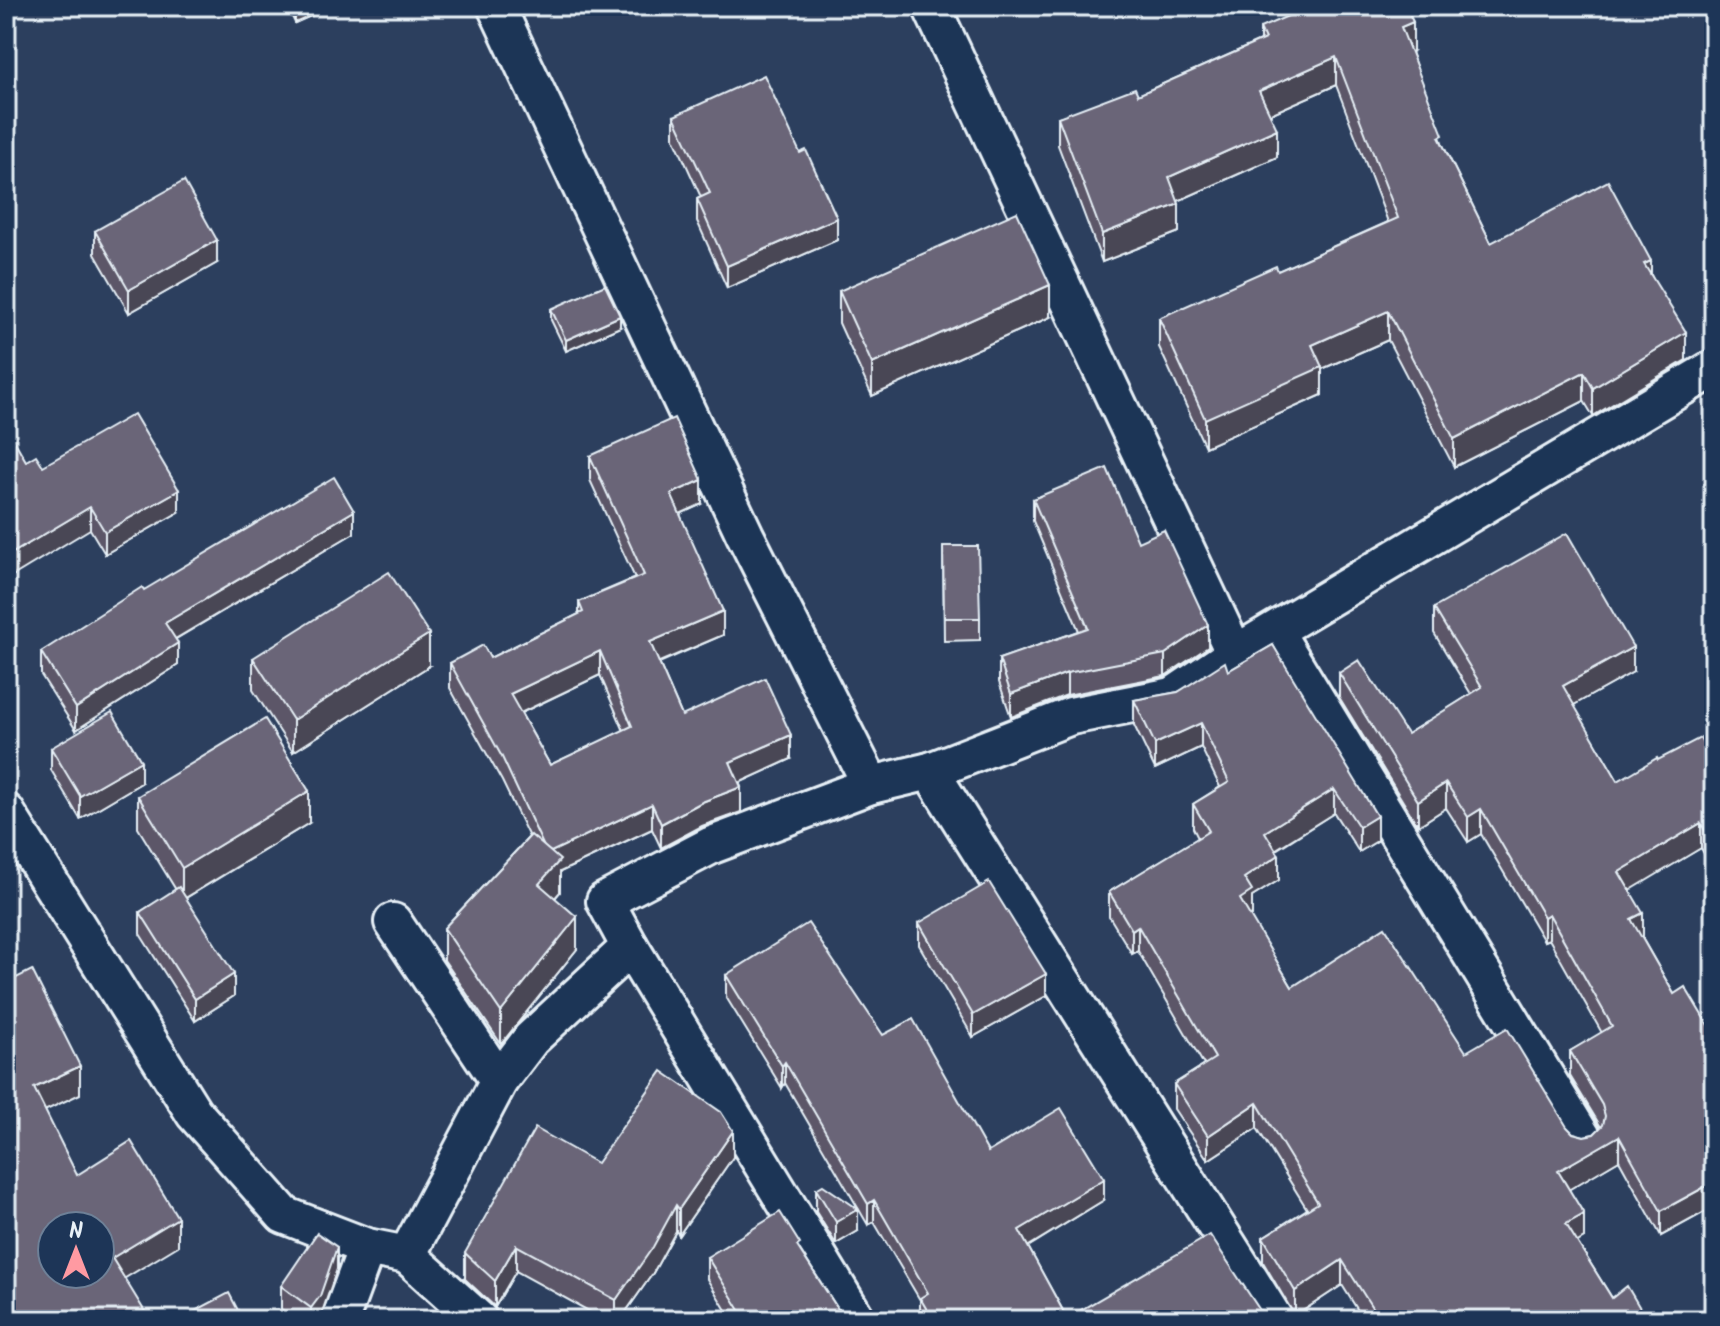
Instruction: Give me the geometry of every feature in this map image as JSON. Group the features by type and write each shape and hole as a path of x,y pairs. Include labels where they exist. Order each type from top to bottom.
{"street":[{"path":"496,6 745,535 871,785"},
{"path":"931,6 1235,654"},
{"path":"857,1320 605,901 712,845 871,785 930,771 1071,716 1173,696 1235,654 1714,368"},
{"path":"1275,632 1584,1140"},
{"path":"930,771 1275,1320"},
{"path":"6,812 194,1113 284,1215 367,1247 407,1255 479,1320"},
{"path":"393,922 499,1081"},
{"path":"407,1255 499,1081 531,1039 630,947"},
{"path":"340,1320 367,1247"}],"building":[{"path":"1311,6 1406,6 1413,22 1401,27 1443,135 1439,137 1491,243 1608,181 1651,261 1644,264 1686,332 1593,388 1584,372 1454,439 1388,311 1312,345 1322,367 1205,419 1159,318 1276,266 1278,271 1398,218 1336,57 1259,91 1277,129 1169,177 1179,204 1102,234 1058,117 1135,88 1138,95 1265,39 1260,28"},
{"path":"764,75 800,153 806,150 837,218 727,266 697,199 710,193 674,116"},
{"path":"184,181 217,240 129,290 95,231"},
{"path":"1017,212 1050,285 872,364 839,291"},
{"path":"605,285 620,316 566,340 551,309"},
{"path":"134,414 179,490 105,532 90,507 6,557 6,426 26,461 36,455 43,466"},
{"path":"674,418 702,480 671,494 723,611 650,642 682,716 765,678 791,735 730,762 741,787 702,802 661,824 652,804 551,852 544,847 502,757 450,663 483,645 490,658 583,612 579,602 644,575 590,456","holes":["600,651 632,726 550,765 510,694"]},
{"path":"1107,468 1138,542 1164,530 1208,625 1165,654 1067,673 1011,694 999,659 1088,628 1033,499"},
{"path":"334,477 354,511 165,623 178,643 76,708 41,652 142,587 144,590"},
{"path":"1567,533 1633,647 1563,686 1618,781 1700,738 1714,765 1714,833 1708,836 1701,823 1619,872 1643,913 1631,919 1674,994 1685,987 1714,1035 1714,1182 1661,1211 1619,1136 1558,1171 1584,1214 1566,1224 1612,1298 1627,1286 1647,1320 1380,1320 1342,1260 1295,1291 1263,1237 1318,1203 1257,1103 1208,1136 1174,1084 1215,1058 1138,926 1132,930 1109,892 1209,831 1193,804 1229,782 1201,723 1155,744 1134,700 1178,692 1225,662 1228,671 1273,645 1377,816 1359,827 1334,789 1265,832 1279,855 1244,878 1252,891 1240,899 1292,987 1385,927 1466,1052 1507,1028 1567,1127 1573,1133 1584,1136 1594,1134 1603,1125 1605,1116 1602,1105 1570,1051 1612,1026 1549,914 1544,917 1481,809 1468,817 1446,783 1418,801 1339,673 1359,660 1407,734 1482,687 1434,608"},
{"path":"943,546 978,546 980,618 944,618"},
{"path":"389,572 429,634 293,720 253,658"},
{"path":"112,712 141,761 80,796 51,748"},
{"path":"265,719 309,791 182,868 138,796"},
{"path":"531,835 560,860 539,884 577,917 501,1012 444,928"},
{"path":"989,882 1046,974 973,1015 919,923"},
{"path":"179,887 234,974 195,999 140,912"},
{"path":"808,923 883,1035 913,1019 988,1152 1061,1108 1104,1179 1019,1230 1067,1318 1210,1235 1263,1315 1255,1320 933,1320 920,1298 928,1293 874,1200 868,1204 785,1062 782,1066 726,975"},
{"path":"32,970 80,1066 34,1088 77,1175 131,1141 178,1218 116,1256 116,1210 36,1210 36,1290 116,1290 116,1265 150,1320 6,1320 6,983"},
{"path":"662,1071 721,1112 733,1131 679,1209 676,1205 653,1247 616,1300 516,1245 495,1281 465,1253 535,1128 597,1163"},
{"path":"823,1185 858,1209 836,1222 816,1189"},
{"path":"780,1212 800,1244 797,1246 845,1320 746,1320 707,1257"},
{"path":"317,1233 337,1247 320,1296 311,1308 281,1286"},
{"path":"229,1293 243,1320 178,1320"},
{"path":"450,1310 460,1320 448,1320"}]}
